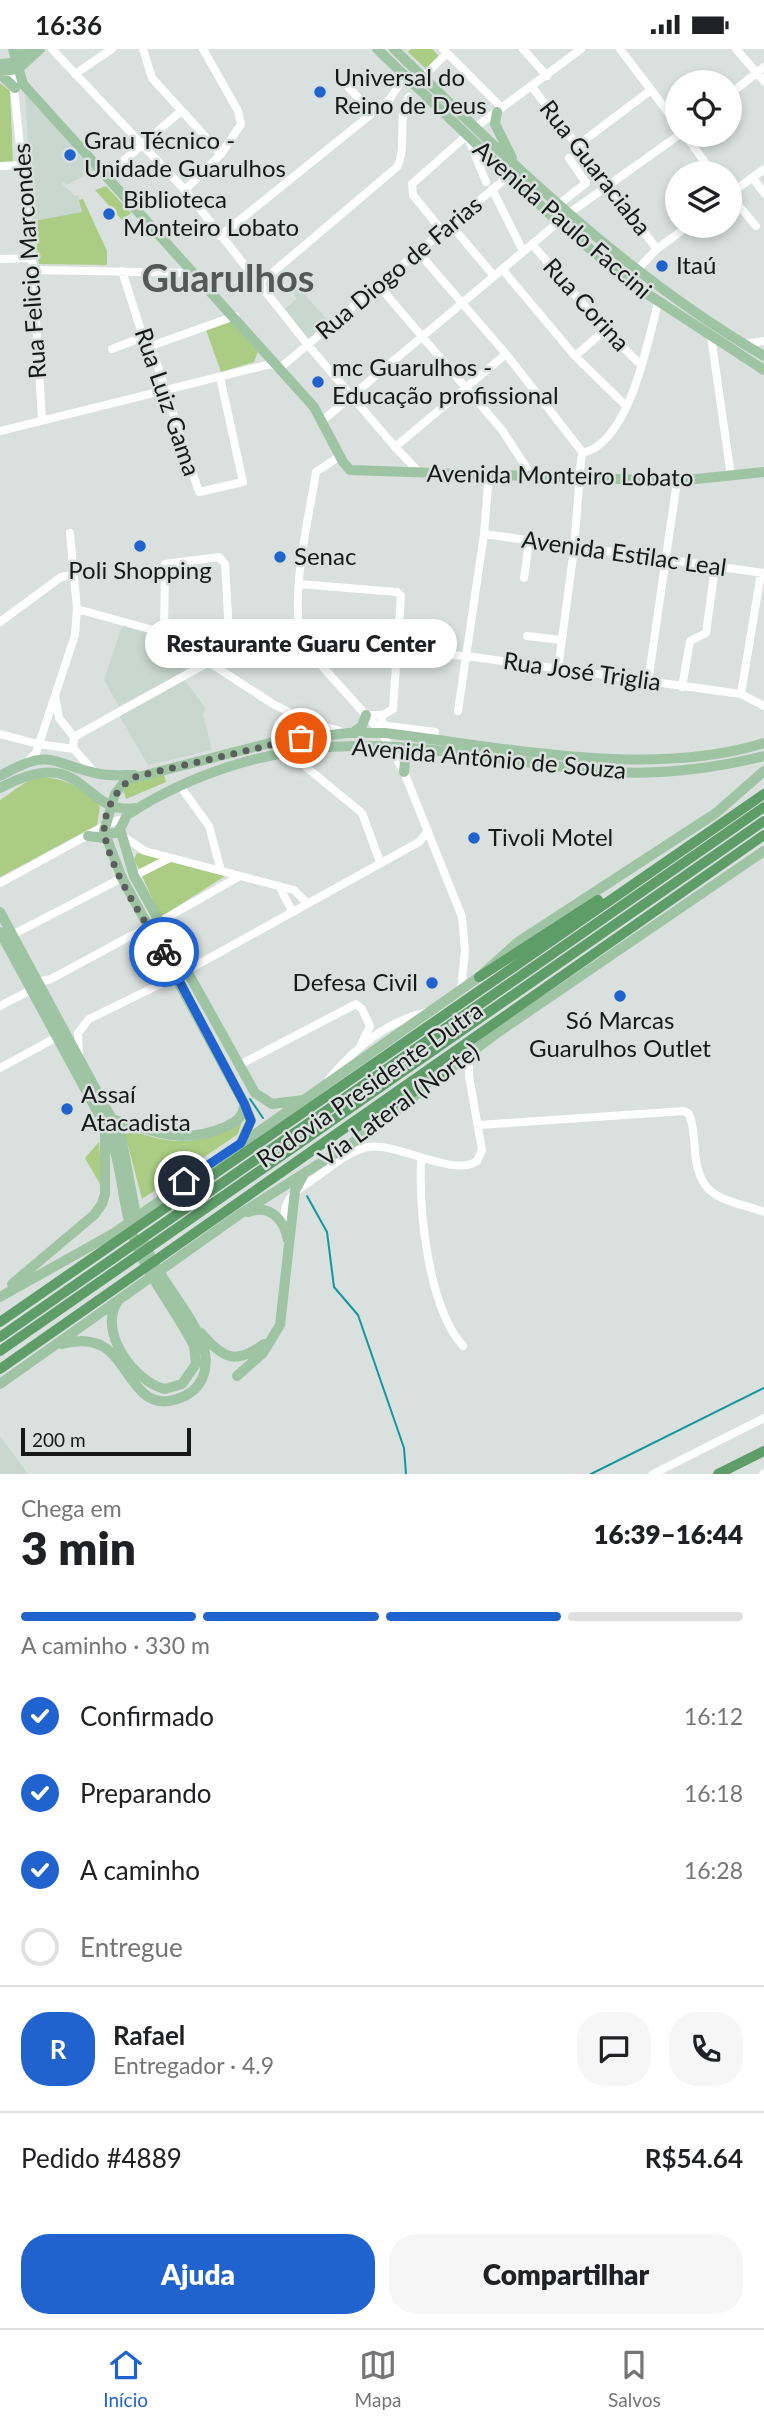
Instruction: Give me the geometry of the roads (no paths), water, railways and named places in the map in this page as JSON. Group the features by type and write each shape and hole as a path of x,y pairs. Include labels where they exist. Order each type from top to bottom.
{"highway":[{"name":"Rodovia Presidente Dutra","path":"0,1322 764,794"},
{"name":"Rodovia Presidente Dutra","path":"0,1336 764,807"},
{"name":"Rodovia Presidente Dutra","path":"0,1351 764,821"},
{"name":"Rodovia Presidente Dutra","path":"0,1369 764,835"},
{"path":"478,977 600,899 614,897"},
{"path":"298,1163 448,1070"},
{"path":"165,1236 343,1129"},
{"path":"48,1289 57,1278 110,1241 114,1233"},
{"path":"0,1359 17,1346 34,1327"},
{"path":"718,1474 764,1451"}],"main road":[{"path":"15,88 0,73 28,49"},
{"path":"0,64 40,49"},
{"name":"Avenida Paulo Faccini","path":"377,49 490,159 513,172 568,213 697,321 711,336 764,370"},
{"name":"Avenida Paulo Faccini","path":"401,51 423,77 477,126 513,172 558,222 658,303 764,356"},
{"path":"14,60 23,84 265,349 314,407 340,456"},
{"path":"427,96 463,126 477,126"},
{"path":"499,110 497,129 513,172"},
{"path":"632,284 639,281 697,321"},
{"name":"Avenida Monteiro Lobato","path":"340,456 346,467 356,472 677,481 764,472"},
{"path":"350,732 362,726 366,715"},
{"name":"Avenida Antônio de Souza","path":"124,782 138,776 274,742 350,732 382,733 615,760 678,757 764,743"},
{"name":"Avenida Antônio de Souza","path":"123,819 136,808 177,787 229,766 289,753 343,746 391,747 613,772 691,769 764,756"},
{"path":"404,772 405,761 411,750"},
{"name":"Avenida Antônio de Souza","path":"0,776 28,761 56,759 95,773 138,776"},
{"path":"174,767 177,787"},
{"path":"0,1297 114,1233 478,977 519,942 716,813 764,771"},
{"path":"0,788 27,775 61,773 78,781 111,805 136,808"},
{"path":"124,782 111,805 105,838 122,878 188,970 255,1093 267,1103 303,1100"},
{"path":"124,782 122,794 136,808"},
{"path":"123,819 120,832 134,876 154,924 177,976 251,1121 241,1143"},
{"path":"88,836 105,838 112,832 120,832"},
{"name":"Via Lateral (Norte)","path":"0,1384 240,1214 366,1134 469,1054 764,851"},
{"path":"0,912 4,937 38,988 80,1061 109,1123 102,1204 94,1215 0,1297"},
{"path":"38,988 57,1037 125,1150 128,1201 159,1280 191,1339 197,1357 189,1378 172,1388 157,1388 141,1377 114,1334 111,1314 118,1302 133,1288"},
{"path":"218,1053 228,1047"},
{"path":"109,1123 181,1137 200,1137 236,1121 243,1114 244,1103"},
{"path":"236,1358 240,1368 237,1376 257,1359 280,1325 289,1252 289,1225 295,1191 300,1179 317,1164"},
{"path":"240,1214 264,1210 289,1225"},
{"path":"159,1280 217,1350 236,1358 246,1356 273,1338"},
{"path":"55,1346 82,1341 102,1346 111,1353 138,1390 156,1399 173,1401 195,1388 205,1370 204,1350 192,1322"}],"street":[{"path":"52,49 185,190 308,345 413,468 423,474"},
{"path":"75,74 112,49"},
{"path":"143,49 152,78 221,154"},
{"path":"523,49 547,76"},
{"path":"477,126 581,49"},
{"path":"620,49 665,108"},
{"path":"736,49 764,81"},
{"path":"185,190 221,154 238,132 240,118 207,51"},
{"path":"423,77 445,51 499,110"},
{"name":"Rua Felicio Marcondes","path":"14,60 33,270 42,419"},
{"path":"742,84 764,67"},
{"path":"220,236 390,99 405,75"},
{"path":"348,87 372,112"},
{"name":"Rua Guaraciaba","path":"532,87 657,249"},
{"path":"578,145 651,90"},
{"path":"390,99 427,96"},
{"path":"259,284 397,167 401,157 403,111 409,97"},
{"path":"390,99 398,101 403,111"},
{"path":"106,176 181,111"},
{"path":"443,232 413,195 413,181 467,137 523,251"},
{"path":"322,421 568,213 665,145"},
{"path":"558,205 586,183 569,158"},
{"path":"479,165 490,159"},
{"path":"0,166 23,165"},
{"path":"742,186 764,169"},
{"name":"Rua Diogo de Farias","path":"280,368 443,232 489,186 513,172"},
{"path":"753,178 764,193"},
{"path":"742,209 756,226"},
{"path":"451,225 494,276"},
{"path":"636,271 672,238"},
{"name":"Rua Corina","path":"532,244 605,330 640,365"},
{"path":"418,252 506,354 583,453 575,549 558,669"},
{"path":"0,259 32,258"},
{"path":"502,269 575,356 626,406"},
{"path":"33,270 195,272"},
{"name":"Rua Luiz Gama","path":"122,271 144,337 151,346 199,492 243,482 220,377"},
{"path":"379,286 512,442 532,476"},
{"path":"583,453 617,428 640,365 658,303"},
{"path":"151,346 234,316"},
{"path":"575,356 605,330"},
{"path":"711,336 731,476"},
{"path":"112,349 144,337"},
{"path":"740,342 764,341"},
{"path":"254,369 261,362 265,349"},
{"path":"395,447 506,354"},
{"path":"0,431 271,365 280,368"},
{"path":"340,456 316,472 299,584 298,630 304,646 382,733 404,772 462,917 464,933 461,989"},
{"path":"458,711 484,534 489,474"},
{"path":"648,682 677,481"},
{"path":"28,761 36,754 73,645 76,609 70,533"},
{"name":"Avenida Estilac Leal","path":"484,534 575,549 762,573"},
{"path":"524,578 530,541"},
{"path":"164,633 164,564 214,556 222,559 230,651"},
{"path":"682,687 690,641 706,633 715,567"},
{"path":"741,694 762,573"},
{"path":"0,622 61,576 74,575"},
{"path":"299,584 397,592 401,599 394,706 390,713 380,716 366,715"},
{"path":"76,609 164,633 273,704 309,722 350,732"},
{"path":"279,645 292,638 298,630"},
{"path":"527,636 562,640"},
{"name":"Rua José Triglia","path":"74,737 209,661 248,646 304,646 396,654 466,656 741,694 752,697 764,706"},
{"path":"195,652 199,667"},
{"path":"55,696 57,712 63,725 74,737 74,750"},
{"path":"380,716 383,724 388,726 435,732"},
{"path":"309,722 311,736"},
{"path":"42,730 52,724 63,725"},
{"path":"0,734 74,750 95,773"},
{"path":"289,753 362,813 380,862"},
{"path":"177,787 209,826 221,871"},
{"path":"0,883 106,825 123,819"},
{"path":"80,1061 78,1033 85,1022 177,976 306,902 419,842 428,831"},
{"path":"120,832 138,849 279,886 298,892 306,902"},
{"path":"419,842 433,844"},
{"path":"134,876 170,858"},
{"path":"0,1006 38,988 240,876"},
{"path":"4,937 122,878"},
{"path":"279,886 292,911"},
{"path":"239,1065 352,1005 358,1005 369,1021 368,1034 324,1086"},
{"path":"361,1045 391,1024 429,1011"},
{"path":"369,1021 391,1024"},
{"path":"0,1068 57,1037"},
{"path":"295,1191 366,1147 385,1147 412,1153 421,1160 473,1164 482,1150 469,1076 469,1054"},
{"path":"448,1070 469,1076"},
{"path":"479,1125 684,1111 689,1114 693,1125 697,1172 704,1187 723,1198 764,1212"},
{"path":"421,1160 420,1182 435,1283 443,1313 453,1335 463,1346"},
{"path":"289,1225 299,1199 316,1177"},
{"path":"653,1474 764,1418"}],"waterway":[{"path":"250,1099 263,1118"},
{"path":"307,1196 327,1232 334,1287 358,1315 404,1448 406,1474"},
{"path":"591,1474 764,1388"}],"place":[{"name":"Universal do Reino de Deus","path":"320,92"},
{"name":"Grau Técnico - Unidade Guarulhos","path":"70,155"},
{"name":"Biblioteca Monteiro Lobato","path":"109,214"},
{"name":"Itaú","path":"662,266"},
{"name":"mc Guarulhos - Educação profissional","path":"318,382"},
{"name":"Poli Shopping","path":"140,546"},
{"name":"Senac","path":"280,557"},
{"name":"Restaurante Guaru Center","path":"301,738"},
{"name":"Tivoli Motel","path":"474,838"},
{"name":"Defesa Civil","path":"432,983"},
{"name":"Só Marcas Guarulhos Outlet","path":"620,996"},
{"name":"Assaí Atacadista","path":"67,1109"}],"district":[{"name":"Guarulhos","path":"228,279"}]}
